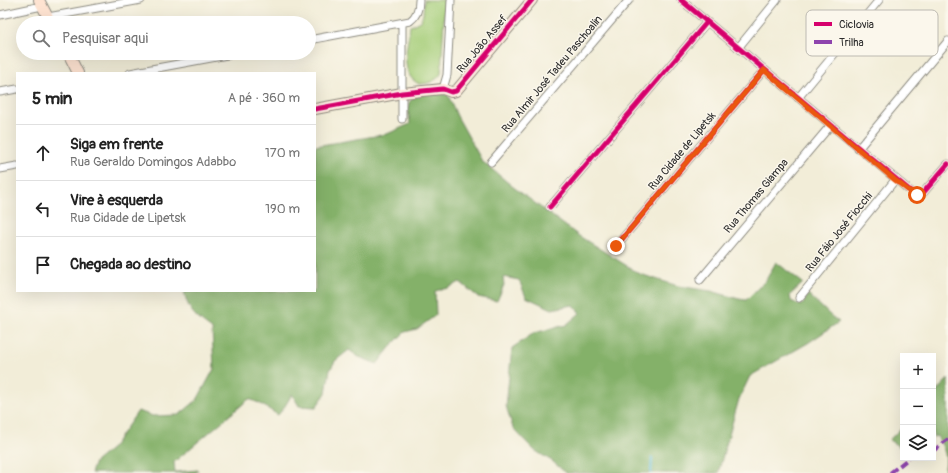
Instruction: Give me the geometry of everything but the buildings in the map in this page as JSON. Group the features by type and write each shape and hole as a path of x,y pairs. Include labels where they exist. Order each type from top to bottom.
{"street":[{"path":"68,16 140,0"},
{"path":"316,39 402,23 415,18 419,0"},
{"path":"316,109 402,93 443,89 447,75 451,0"},
{"name":"Rua João Assef","path":"443,89 451,92 456,90 532,0"},
{"name":"Rua Almir José Tadeu Paschoalin","path":"491,162 629,0"},
{"path":"681,0 830,126 914,194 917,195 924,192 948,164"},
{"path":"738,48 777,0"},
{"path":"871,10 879,0"},
{"path":"0,15 41,3 48,16"},
{"path":"550,207 707,22"},
{"path":"402,23 402,119"},
{"path":"938,53 948,41"},
{"path":"798,98 833,56"},
{"path":"858,149 936,56"},
{"path":"72,60 78,72"},
{"path":"135,72 200,60"},
{"name":"Rua Cidade de Lipetsk","path":"616,246 764,70"},
{"path":"0,92 16,89"},
{"name":"Rua Thomas Giampa","path":"700,280 830,126"},
{"path":"0,169 16,166"},
{"name":"Rua Fáio José Fiocchi","path":"799,298 895,180"}],"green space":[{"path":"424,0 445,0 441,74 432,82 419,84 408,73 406,66 406,50 410,26 420,21 423,15"},
{"path":"436,92 448,95 457,116 482,161 512,186 579,236 640,274 678,286 711,291 746,300 766,280 776,262 803,283 790,295 791,301 800,305 803,304 808,294 839,322 808,343 750,376 739,399 718,473 566,473 552,461 534,450 513,428 506,406 512,348 534,333 566,325 580,313 573,305 552,309 526,297 519,280 503,277 504,285 497,301 478,297 460,282 448,288 435,291 436,315 417,329 405,332 392,345 377,364 359,357 349,350 335,361 330,370 326,393 316,407 299,406 292,394 278,415 259,403 249,399 174,462 175,472 198,470 196,473 91,473 95,462 113,447 138,411 153,416 179,415 197,400 214,369 212,329 201,321 190,309 184,292 316,292 316,146 387,134 410,124 408,108 409,103 414,97"},
{"path":"948,379 948,473 944,473 946,458 942,446 936,436 936,392"},
{"path":"900,429 900,447 889,440"}],"waterway":[{"path":"651,473 652,458"}],"marked path":[{"path":"936,449 948,439"},
{"path":"890,473 905,461"}],"cycle path":[{"path":"316,109 402,93 443,89 451,92 456,91 532,0"},
{"path":"681,0 909,190 917,195 923,193 948,164"},
{"path":"550,207 707,22"},
{"path":"616,246 764,70"}],"route":[{"path":"616,246 764,70 895,180 917,195"}]}
